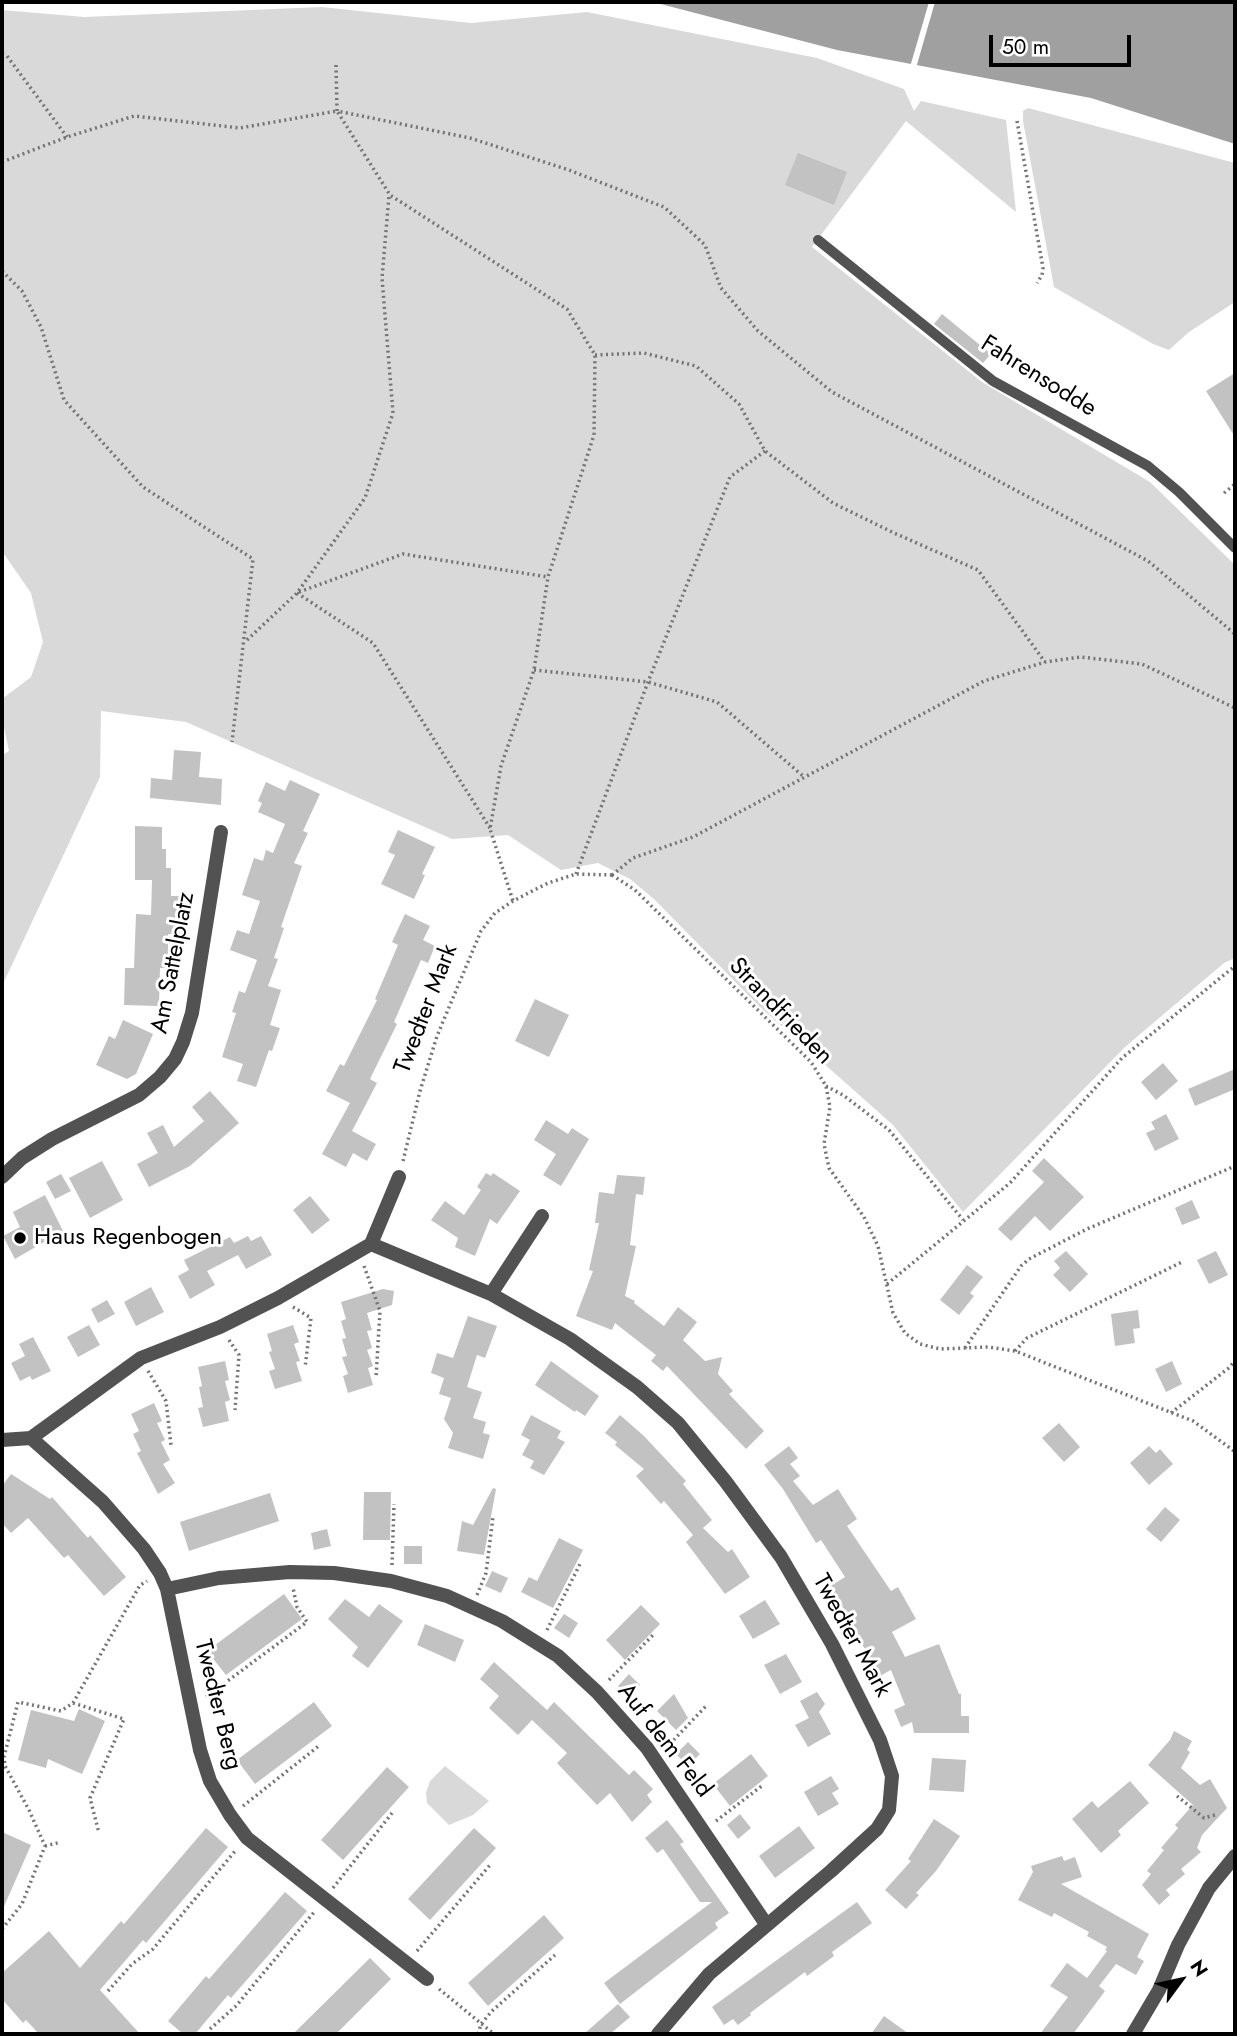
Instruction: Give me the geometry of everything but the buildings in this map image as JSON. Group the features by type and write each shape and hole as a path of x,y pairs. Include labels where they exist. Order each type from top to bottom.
{"street":[{"name":"Am Sattelplatz","path":"2,1177 22,1158 52,1139 139,1095 160,1077 175,1059 192,1013 221,832"},
{"path":"2,1440 31,1438 141,1358 220,1327 278,1298 370,1244 399,1177"},
{"path":"491,1294 542,1216"},
{"name":"Twedter Mark","path":"370,1244 491,1294 570,1339 637,1387 678,1423 726,1482 781,1557 832,1644 880,1740 892,1776 889,1810 877,1829 709,1974 658,2034"},
{"name":"Twedter Berg","path":"31,1438 103,1502 144,1549 160,1573 167,1588 190,1709 210,1781 230,1815 247,1838 427,1979"},
{"name":"Auf dem Feld","path":"167,1588 219,1578 290,1572 334,1573 391,1581 447,1596 502,1621 558,1656 597,1692 647,1748 766,1924"},
{"path":"1133,2034 1159,1990 1178,1944 1209,1888 1235,1856"}],"lane":[{"name":"Fahrensodde","path":"818,240 993,381 1148,466 1179,492 1235,548"}],"path":[{"path":"2,54 7,56 67,137"},
{"path":"336,65 338,111 390,195 566,309 594,355 594,435 548,577 534,670 501,766 490,829"},
{"path":"2,162 67,137 134,116 240,128 338,111 470,138 569,170 664,207 705,245 721,288 758,331 832,392 1148,561 1235,634"},
{"path":"1017,121 1043,268 1037,283"},
{"path":"245,641 297,593 365,498 393,412 382,278 390,195"},
{"path":"2,271 22,291 41,327 64,400 143,487 253,559 232,742"},
{"path":"594,355 644,353 696,366 739,404 765,451 833,503 978,570 1045,662"},
{"path":"576,874 648,682 730,477 765,451"},
{"path":"1224,493 1235,484"},
{"path":"297,593 403,554 548,577"},
{"path":"297,593 373,643 490,829 513,901"},
{"path":"612,875 633,858 693,837 984,681 1045,662 1081,657 1142,664 1235,708"},
{"path":"534,670 648,682 717,702 803,776"},
{"name":"Twedter Mark","path":"399,1177 420,1091 437,1036 481,932 495,914 513,901 548,883 576,874 612,875"},
{"name":"Strandfrieden","path":"612,875 635,890 811,1062 826,1086 830,1107 824,1144 829,1168 864,1217 878,1246 893,1314 905,1333 920,1344 940,1349 988,1347 1015,1351 1193,1421 1234,1451"},
{"path":"887,1284 1010,1183 1122,1058 1235,966"},
{"path":"826,1086 844,1095 889,1130 963,1220"},
{"path":"965,1348 1021,1266 1029,1259 1087,1229 1235,1166"},
{"path":"356,1252 365,1267 380,1311 376,1378"},
{"path":"1015,1351 1027,1338 1184,1261"},
{"path":"300,1311 311,1318 305,1368"},
{"path":"220,1327 239,1355 235,1410"},
{"path":"1171,1413 1230,1367 1235,1360"},
{"path":"147,1369 166,1401 171,1445"},
{"path":"391,1581 394,1504"},
{"path":"472,1606 485,1573 493,1517"},
{"path":"539,1644 581,1562"},
{"path":"2,1929 22,1904 45,1846 5,1766 4,1757 18,1702 61,1712 74,1703 140,1585 160,1573"},
{"path":"190,1709 307,1622 297,1606 293,1588"},
{"path":"597,1692 654,1634"},
{"path":"74,1703 124,1719 90,1798 99,1833"},
{"path":"647,1748 666,1748 671,1745 707,1705"},
{"path":"230,1815 320,1745"},
{"path":"703,1831 764,1785"},
{"path":"1177,1796 1204,1818 1215,1815"},
{"path":"210,2029 236,2006 393,1813"},
{"path":"108,1991 132,1964 153,1949 247,1838"},
{"path":"45,1846 61,1842"},
{"path":"406,1963 490,1865"},
{"path":"478,2034 481,2024 492,2011 555,1955"},
{"path":"427,1979 494,2034"}],"shaded area":[{"path":"653,2 1235,2 1235,144 1091,98 837,50"},
{"path":"322,7 471,23 587,12 817,58 904,89 914,111 921,101 1006,120 1016,212 906,121 812,247 982,382 1150,482 1235,565 1235,958 1224,963 1125,1047 963,1212 893,1125 759,1006 655,900 630,879 598,863 561,870 508,835 452,839 186,722 101,711 100,777 2,986 2,755 9,751 2,718 2,699 31,677 43,642 31,593 2,551 2,10 84,17"},
{"path":"1028,108 1235,163 1235,302 1189,332 1169,350 1153,344 1054,287 1023,121 1023,111"},
{"path":"445,1766 489,1801 473,1815 449,1825 427,1803 426,1793 430,1781"}],"pier":[{"path":"929,2 935,2 916,68 910,67"}],"place":[{"name":"Haus Regenbogen","path":"20,1238"}]}
